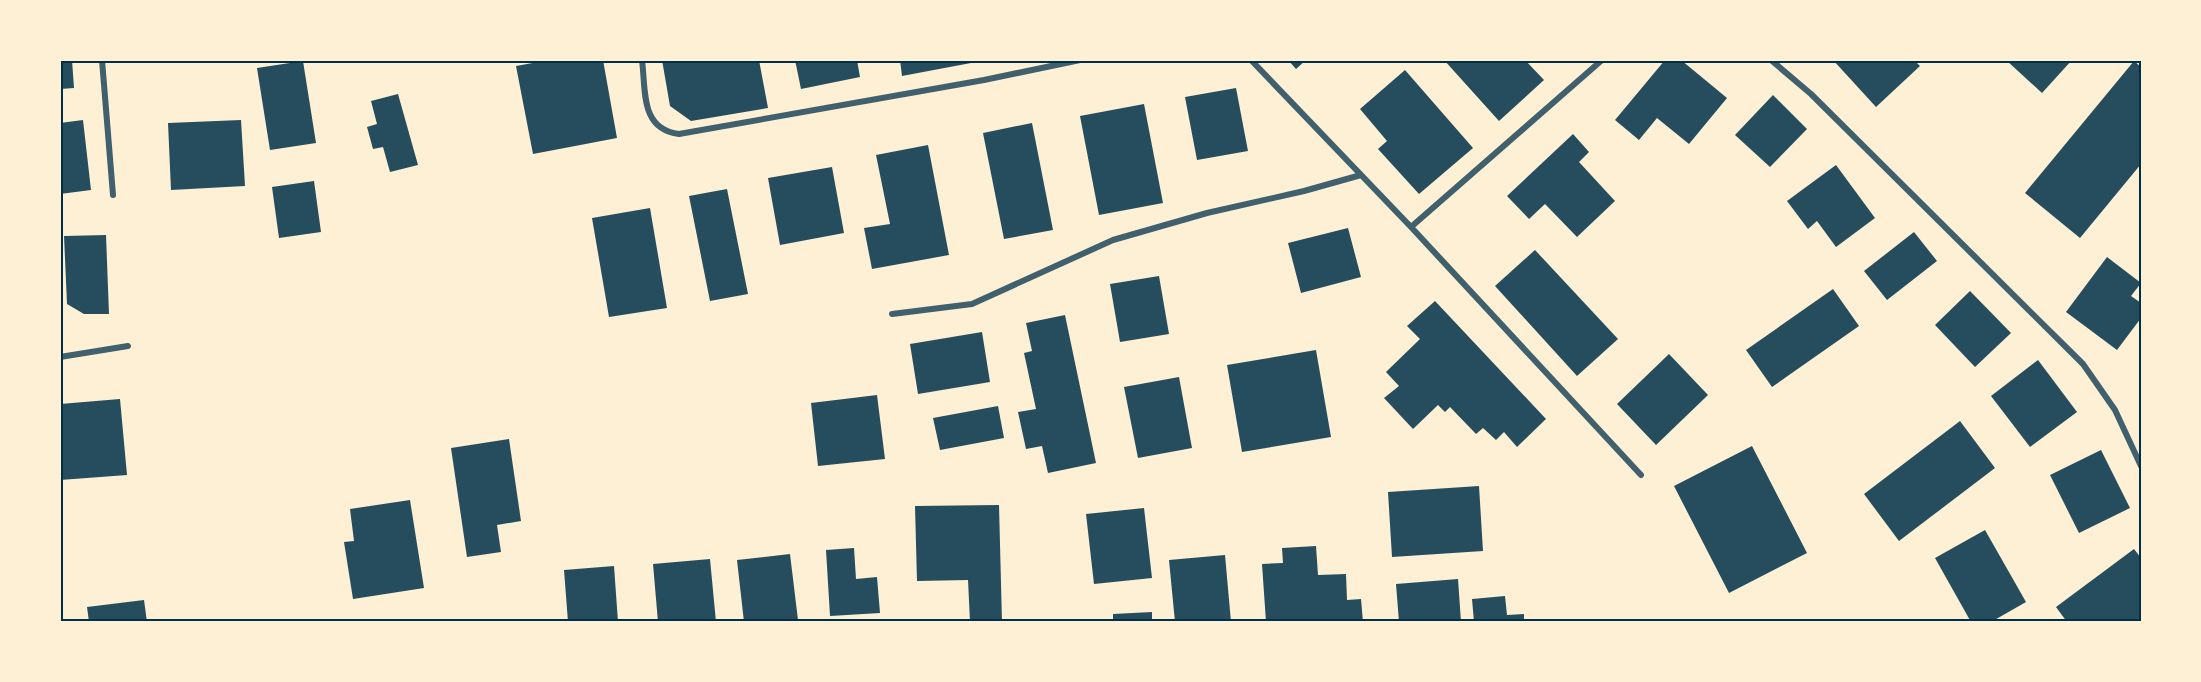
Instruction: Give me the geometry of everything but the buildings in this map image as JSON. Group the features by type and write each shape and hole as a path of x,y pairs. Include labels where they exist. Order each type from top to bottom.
{"street":[{"path":"102,60 113,195"},
{"path":"642,60 649,113 653,122 664,131 679,134 984,80 1080,60"},
{"path":"1251,60 1411,227 1641,475"},
{"path":"1411,227 1602,60"},
{"path":"1771,60 1811,94 2083,364 2115,410 2141,466"},
{"path":"892,314 972,304 1113,240 1207,213 1304,191 1361,174"},
{"path":"60,357 128,346"}]}
